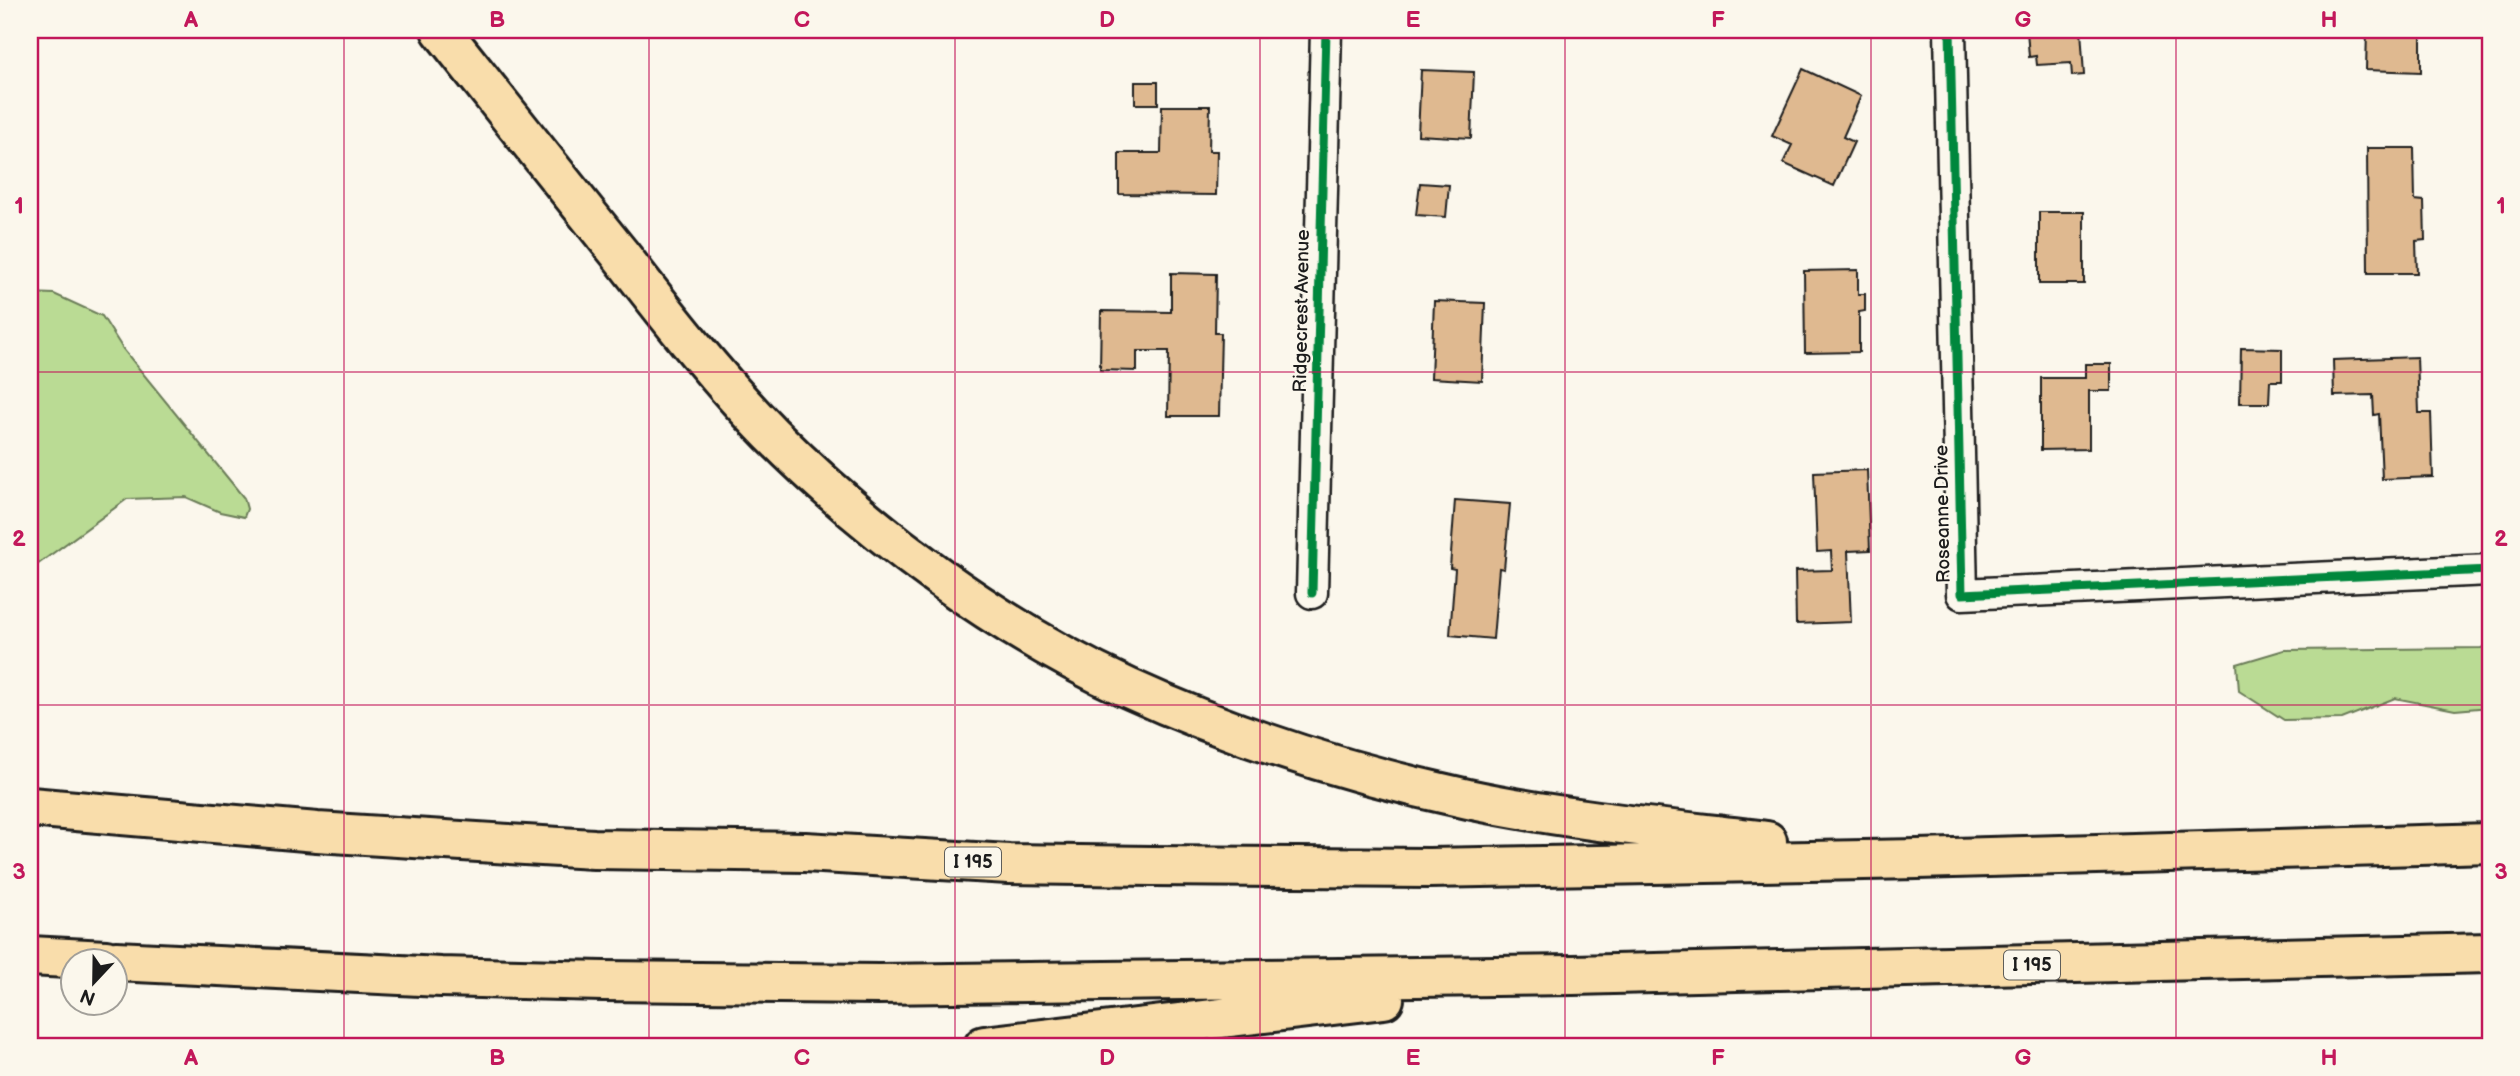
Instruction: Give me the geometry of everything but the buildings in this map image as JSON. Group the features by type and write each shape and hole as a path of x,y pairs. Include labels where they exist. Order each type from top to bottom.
{"highway":[{"path":"441,30 661,307 770,432 832,492 890,540 965,594 1046,643 1125,687 1208,722 1292,753 1380,778 1471,799 1582,818 1918,859"},
{"name":"I 195","path":"30,807 317,832 538,846 805,852 1009,864 1429,868 1918,859 2490,843"},
{"name":"I 195","path":"130,962 441,977 740,984 1003,984 1573,975 2490,953"},
{"path":"30,956 60,958"},
{"path":"984,1046 1228,1019 1573,975"}],"street":[{"name":"Ridgecrest Avenue","path":"1312,593 1326,30"},
{"name":"Roseanne Drive","path":"1950,30 1962,594 2490,570"}],"green space":[{"path":"30,293 54,294 102,316 123,349 244,498 247,509 244,517 220,512 186,497 127,499 30,570"},
{"path":"2490,645 2490,707 2455,710 2395,698 2342,719 2284,720 2239,691 2237,664 2284,650 2481,648"}],"cycle path":[{"path":"1312,593 1326,30"},
{"path":"1950,30 1962,594 2490,570"}]}
